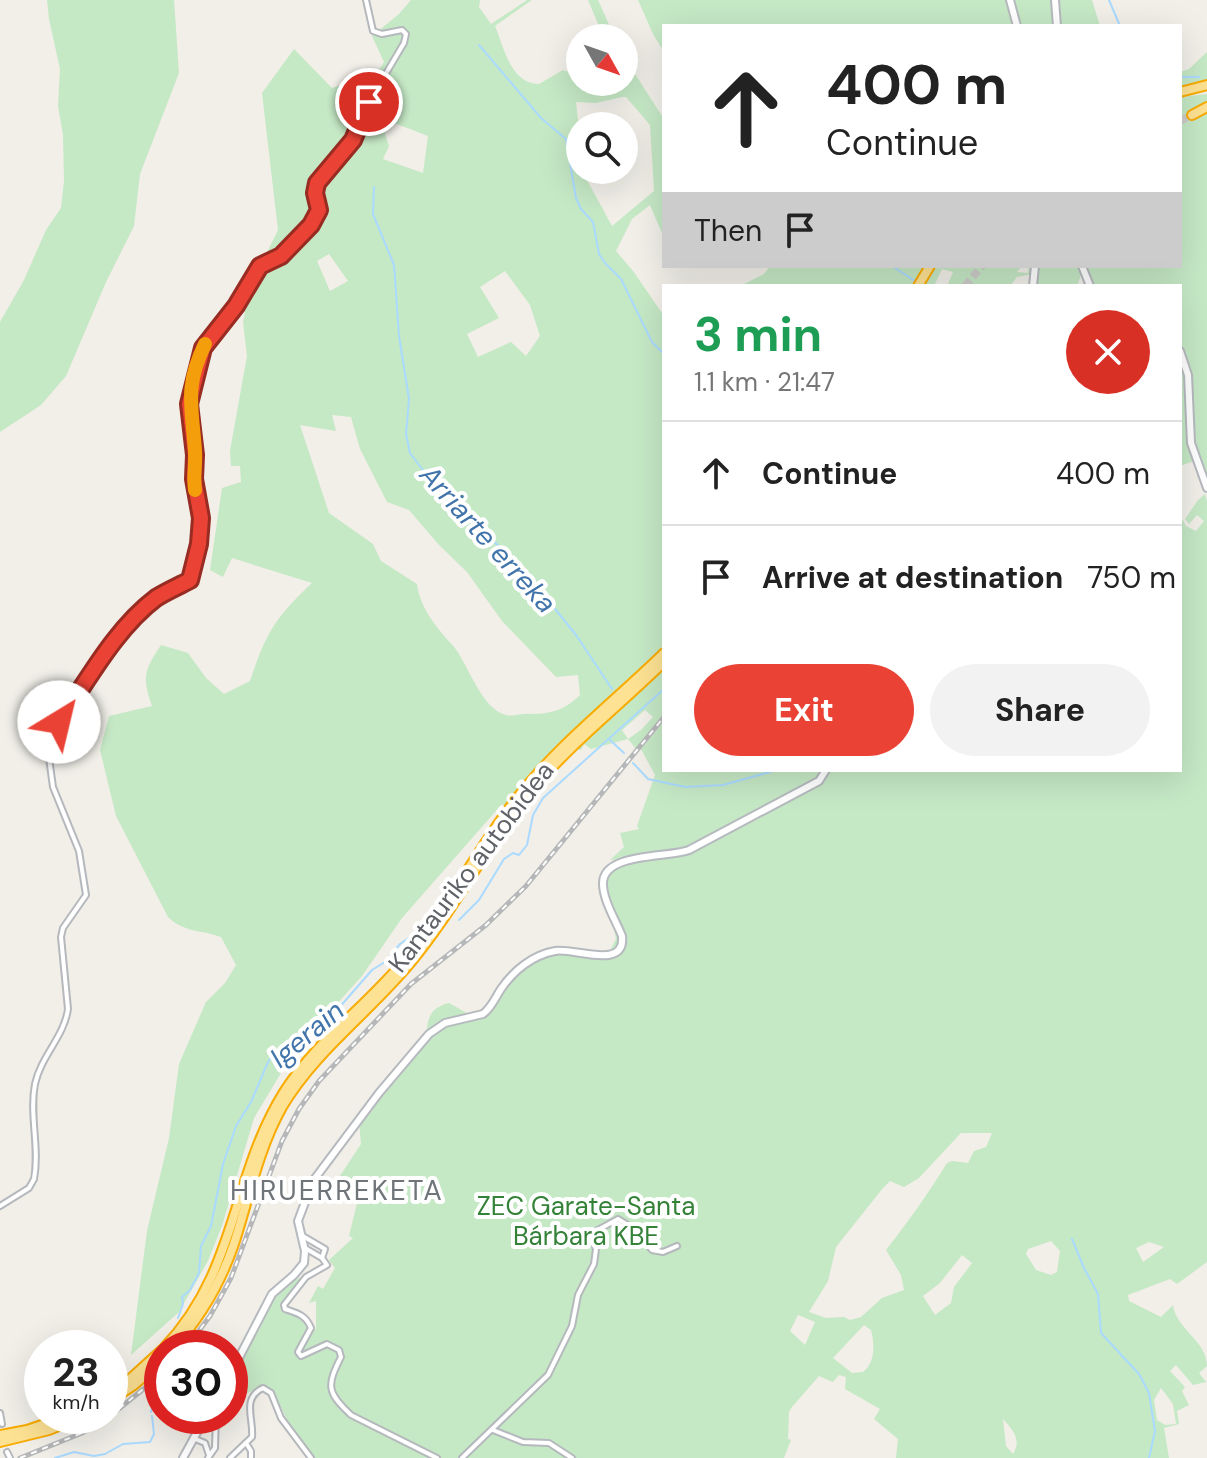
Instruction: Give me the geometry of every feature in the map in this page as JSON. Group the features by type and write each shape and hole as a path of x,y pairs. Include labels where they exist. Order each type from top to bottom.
{"highway":[{"path":"1182,91 1207,85"},
{"path":"1192,115 1207,107"},
{"name":"Kantauriko autobidea","path":"179,1330 217,1269 258,1142 291,1082 420,941 489,835 533,779 662,655"},
{"name":"Kantauriko autobidea","path":"187,1330 203,1310 223,1273 264,1145 281,1109 302,1077 425,945 494,840 536,785 573,746 662,664"},
{"name":"Kantauriko autobidea","path":"128,1381 144,1366"},
{"path":"128,1389 144,1376"},
{"path":"0,1435 24,1431"},
{"path":"0,1442 33,1434"}],"main road":[{"path":"1010,0 1016,24"},
{"path":"1055,0 1057,24"},
{"path":"1182,357 1188,375 1191,443 1207,488"},
{"path":"248,1340 272,1294 294,1275 304,1261 298,1221 313,1181 379,1093 429,1034 445,1023 483,1014 517,970 537,957 562,950 607,956 621,947 622,936 602,886 609,869 628,860 674,854 692,848 819,781 825,772"},
{"path":"183,1458 196,1434"}],"street":[{"path":"0,1206 29,1188 34,1179 35,1087 45,1056 67,1020 61,937 63,928 81,905 87,889 79,851 53,787 50,737 110,647 154,600 190,580 197,556 201,518 194,479 195,455 189,404 200,356 207,340 236,306 260,266 281,256 311,225 319,210 315,193 317,183 353,140 369,102 404,43 406,34 402,30 382,34 373,31 366,0"},
{"path":"462,1458 545,1380 572,1326 578,1295 594,1264 594,1232 618,1219 634,1229 652,1250 663,1252 677,1246"},
{"path":"300,1235 325,1249 322,1258"},
{"path":"304,1247 322,1258 327,1265 306,1277 284,1305 285,1309 300,1313 311,1328 298,1352 301,1356 327,1344 339,1350 341,1357 330,1387 344,1408 351,1415 437,1458"},
{"path":"304,1261 315,1255"},
{"path":"230,1458 253,1435 252,1396 258,1390 266,1389 272,1395 281,1418 311,1458"},
{"path":"0,1413 2,1424"},
{"path":"493,1430 523,1442 549,1443 572,1458"},
{"path":"205,1443 214,1437 215,1448 208,1458"},
{"path":"193,1438 205,1443 208,1458"},
{"path":"246,1443 251,1458"}],"green space":[{"path":"47,0 174,0 179,73 140,174 134,226 66,376 41,405 0,432 0,322 24,280 46,230 61,208 64,181 63,135 58,106 60,69"},
{"path":"411,0 480,0 479,7 491,24 527,0 532,0 495,26 505,54 522,78 539,84 566,71 566,96 638,96 638,79 662,116 662,233 650,205 632,219 616,251 662,313 662,648 557,747 506,806 502,804 402,918 362,976 317,1026 281,1073 254,1118 222,1226 208,1261 179,1312 159,1330 144,1330 144,1343 131,1355 147,1231 169,1138 179,1064 206,1002 225,983 236,965 221,937 186,928 168,917 116,816 100,750 109,716 152,706 146,674 161,645 188,653 206,678 224,694 250,681 273,627 312,583 232,558 223,577 210,570 222,488 241,482 240,466 231,466 230,451 247,356 243,322 245,312 239,309 278,230 262,93 294,49 332,88 377,73 384,62 372,36","holes":["389,121 428,136 423,173 383,159 389,146 384,131","329,254 348,281 330,291 317,261","505,271 530,305 540,336 526,356 511,342 478,357 467,334 499,318 480,287","332,415 351,417 360,449 387,502 409,510 467,572 502,621 556,677 578,675 580,695 563,708 545,713 509,715 490,705 454,647 426,610 417,584 381,561 373,544 329,513 300,425 336,431"]},
{"path":"588,0 598,0 609,24 598,24"},
{"path":"638,0 1092,0 1099,24 662,24 662,49"},
{"path":"1207,52 1207,81 1182,87 1182,71 1189,69"},
{"path":"1207,94 1207,488 1197,460 1182,465 1182,284 1089,284 1084,273 1078,284 1033,284 1033,274 1017,277 1012,284 948,284 953,272 942,269 935,284 925,284 932,268 1020,268 1017,272 1028,273 1029,268 1182,268 1182,97"},
{"path":"768,268 925,268 914,284 744,284 764,274"},
{"name":"ZEC Garate-Santa Bárbara KBE","path":"1205,494 1207,1262 1177,1284 1170,1279 1128,1295 1129,1301 1161,1317 1173,1305 1180,1321 1206,1357 1207,1366 1199,1373 1206,1382 1193,1385 1176,1365 1170,1371 1185,1387 1182,1391 1189,1405 1177,1411 1179,1424 1164,1428 1169,1458 896,1458 898,1439 874,1419 880,1409 845,1389 846,1377 839,1375 833,1382 819,1376 792,1407 788,1439 791,1440 784,1458 315,1458 291,1428 267,1387 248,1393 248,1349 272,1301 289,1283 306,1275 285,1298 282,1306 297,1315 312,1331 316,1329 316,1301 309,1303 318,1286 323,1289 335,1268 329,1260 353,1238 349,1236 358,1199 332,1188 361,1144 359,1122 427,1041 428,1022 433,1012 449,1003 472,1016 483,1017 515,975 536,959 548,955 567,953 605,960 616,939 605,876 623,859 610,860 624,847 620,833 639,829 637,826 655,775 641,749 662,723 662,772 1182,772 1182,519 1186,526 1196,531 1204,521 1197,515 1189,524 1185,519","holes":["961,1133 992,1133 986,1147 974,1151 968,1163 947,1163 886,1250 901,1275 904,1290 882,1298 861,1317 850,1320 844,1317 826,1318 809,1312 828,1281 836,1247 883,1188 890,1181 904,1187 919,1178","1051,1241 1060,1251 1057,1272 1051,1275 1036,1270 1026,1254 1028,1249","1149,1242 1164,1247 1143,1262 1136,1248","962,1255 972,1263 954,1287 951,1303 935,1315 923,1296 940,1283","798,1315 815,1322 805,1345 790,1331","864,1325 871,1330 872,1358 863,1372 852,1373 833,1358","1161,1388 1173,1404 1176,1424 1165,1425 1157,1420 1154,1400","1003,1419 1016,1440 1013,1454 1006,1446"]},
{"path":"662,670 662,716 636,749 628,739 591,749 584,744 581,750 577,749","holes":["645,710 653,717 628,739 622,730"]}],"waterway":[{"path":"1109,0 1119,24"},
{"path":"479,45 541,118 566,139 576,198 593,222 599,254 621,279 652,342 662,352"},
{"path":"1182,77 1199,77"},
{"name":"Arriarte erreka","path":"374,187 373,214 394,265 399,336 409,399 406,434 410,453 442,495 501,548 543,594 576,635 612,689"},
{"name":"Igerain","path":"895,268 915,281"},
{"name":"Igerain","path":"459,920 479,900 504,859 513,853 519,855 527,845 533,815 543,798 662,691"},
{"path":"610,740 624,753"},
{"path":"633,763 648,779 685,787 723,785 770,772"},
{"name":"Igerain","path":"178,1318 182,1297 190,1290 199,1273 201,1246 211,1226 223,1164 236,1126 251,1102 268,1062 276,1052 289,1047 331,1017 372,970 385,962 435,911"},
{"path":"1072,1239 1098,1294 1101,1333 1139,1374 1149,1393 1155,1431 1149,1458"},
{"name":"Igerain","path":"55,1458 74,1452 94,1456 105,1454 123,1444 150,1442 154,1434"}],"tunnel":[{"path":"1182,120 1192,115"},
{"path":"967,284 980,268"}],"railway":[{"path":"200,1330 231,1278 282,1141 319,1081 411,984 486,925 526,886 662,719"},
{"path":"128,1401 144,1389"},
{"path":"20,1458 80,1434"}],"slow traffic":[{"path":"195,490 190,393 205,344"}],"district":[{"name":"HIRUERREKETA","path":"337,1190"}],"route":[{"path":"59,722 110,647 145,608 163,593 190,580 199,544 201,508 194,479 195,455 189,404 192,382 203,348 212,333 230,315 260,266 281,256 303,236 316,218 319,210 315,193 317,183 353,140 369,102"}]}
